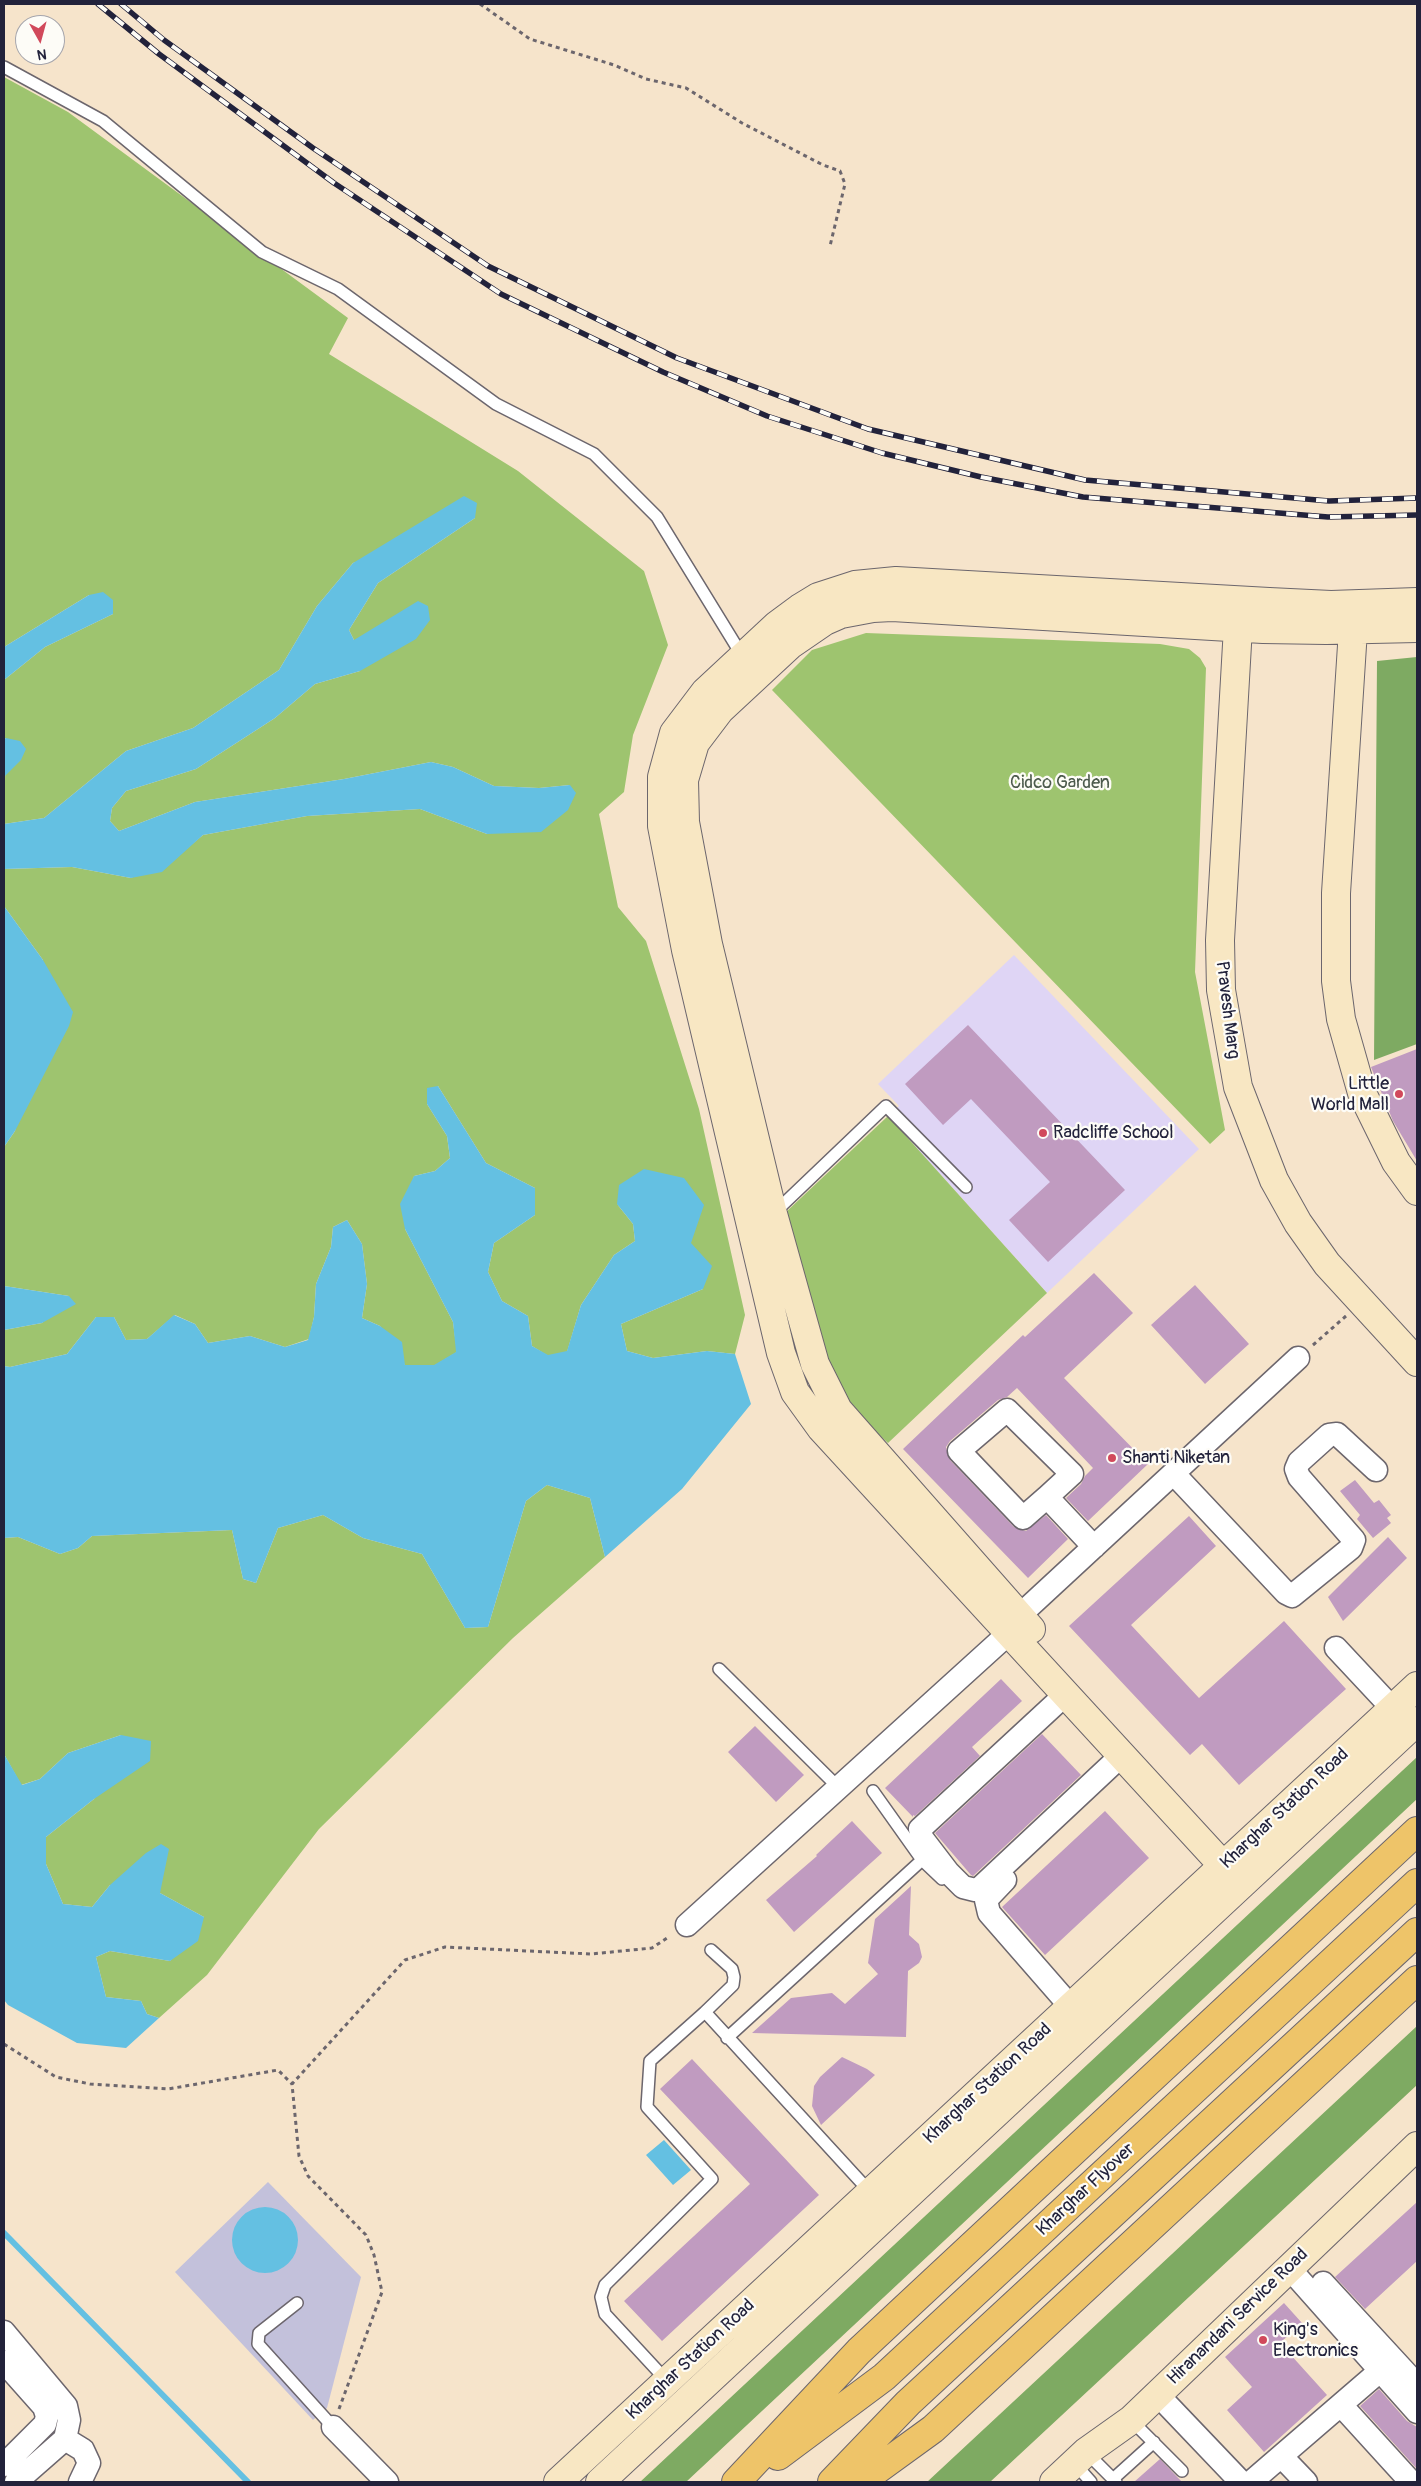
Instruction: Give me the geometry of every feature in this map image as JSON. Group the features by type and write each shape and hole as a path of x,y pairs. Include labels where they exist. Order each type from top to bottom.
{"highway":[{"path":"736,2482 859,2351 1417,1832"},
{"name":"Kharghar Flyover","path":"743,2482 884,2377 1417,1883"},
{"name":"Kharghar Flyover","path":"832,2482 908,2403 1417,1932"},
{"path":"860,2482 933,2429 1417,1980"}],"street":[{"path":"1356,617 1417,602"},
{"path":"1238,1869 1014,1624 807,1411 786,1373 762,1220 686,950 662,826 662,777 674,733 704,692 790,645 811,629 842,614 873,608 892,607 1240,614 1356,617 1417,628"},
{"name":"Pravesh Marg","path":"1240,614 1220,940 1221,990 1238,1087 1274,1180 1294,1215 1327,1264 1417,1362"},
{"path":"1356,617 1336,893 1336,981 1341,1019 1362,1093 1396,1162 1417,1191"},
{"path":"686,1925 1014,1624 1094,1547 1298,1358"},
{"path":"1007,1410 1072,1474 1047,1497 1023,1518 959,1451 1007,1410"},
{"path":"1174,1474 1286,1593 1292,1596 1351,1548 1354,1540 1300,1477 1296,1469 1298,1462 1329,1435 1337,1434 1343,1437 1376,1470"},
{"path":"1047,1497 1094,1547"},
{"path":"1014,1624 1066,1694 1126,1759 1238,1869"},
{"path":"1336,1648 1393,1708"},
{"name":"Kharghar Station Road","path":"600,2482 892,2211 1238,1869 1393,1708 1417,1686"},
{"path":"1066,1694 920,1829 922,1838 948,1872 963,1887 974,1890 981,1887 1126,1759"},
{"name":"Kharghar Station Road","path":"558,2482 1071,2007 1417,1721"},
{"path":"1071,2007 989,1913 986,1900 1126,1759"},
{"name":"Hiranandani Service Road","path":"1054,2482 1084,2466 1417,2146"},
{"path":"871,2193 892,2211"},
{"path":"1293,2264 1417,2412"},
{"path":"1293,2264 1325,2285 1417,2385"},
{"path":"4,2332 66,2406 70,2420 64,2439 16,2482"},
{"path":"4,2362 44,2407 47,2416 45,2424 4,2465"},
{"path":"1251,2482 1381,2370"},
{"path":"1158,2395 1241,2482"},
{"path":"1341,2405 1411,2482"},
{"path":"333,2427 387,2482"},
{"path":"64,2439 83,2450 89,2463 80,2482"},
{"path":"1282,2457 1306,2482"}],"lane":[{"path":"4,67 103,121 262,252 338,289 496,404 594,454 657,517 748,668"},
{"path":"762,1220 886,1106 966,1187"},
{"path":"719,1669 838,1787"},
{"path":"873,1791 922,1860 962,1898"},
{"path":"727,2038 922,1860"},
{"path":"668,2382 605,2314 601,2297 605,2285 712,2179 646,2106 650,2061 733,1985 732,1969 710,1950"},
{"path":"704,2012 871,2193"},
{"path":"297,2303 259,2333 258,2344 333,2427"},
{"path":"1132,2420 1182,2471"},
{"path":"1084,2466 1114,2480 1154,2442"}],"path":[{"path":"480,4 530,39 646,78 686,88 742,123 823,165 840,171 846,184 830,246"},
{"path":"1298,1358 1361,1302"},
{"path":"292,2084 405,1960 444,1947 591,1954 652,1948 686,1925"},
{"path":"4,2044 56,2077 90,2084 168,2089 278,2070 292,2084 299,2156 308,2176 366,2234 374,2255 382,2292 333,2427"}],"shaded area":[{"name":"Radcliffe School","path":"1014,955 1199,1149 1047,1293 888,1116 899,1106 878,1084"},
{"path":"268,2182 361,2277 327,2408 313,2420 175,2272"}],"green space":[{"path":"4,77 68,112 348,318 329,354 518,471 644,571 668,645 633,735 624,792 599,814 618,907 646,941 699,1109 745,1315 735,1354 707,1351 653,1358 627,1351 621,1324 703,1289 617,1204 633,1224 635,1241 614,1255 581,1305 567,1352 548,1356 532,1346 528,1316 502,1301 488,1272 494,1243 535,1215 535,1188 486,1163 438,1086 427,1104 447,1136 450,1158 435,1171 414,1176 405,1229 453,1322 457,1352 434,1366 405,1365 380,1326 362,1318 367,1284 362,1244 347,1220 333,1227 331,1247 316,1284 314,1317 309,1339 285,1347 250,1336 208,1343 195,1324 175,1315 147,1339 126,1340 114,1317 96,1317 67,1354 10,1367 4,1366 4,1330 42,1323 69,1296 4,1286 4,1147 15,1131 43,960 4,906 4,869 72,867 131,878 186,849 203,835 307,816 420,809 487,834 570,785 539,788 494,786 453,767 431,762 344,779 195,802 119,831 110,821 112,808 126,791 196,769 275,718 315,684 360,671 354,640 349,630 378,583 475,518 353,563 317,606 279,670 193,728 126,751 44,818 4,824 6,738 4,739 4,680 45,647 113,614 89,595 4,647"},
{"name":"Cidco Garden","path":"866,633 1160,644 1189,649 1200,658 1206,668 1195,972 1225,1130 1210,1144 772,690 812,650"},
{"path":"1417,657 1417,1044 1374,1060 1377,661"},
{"path":"888,1116 1047,1293 888,1443 842,1401 830,1377 786,1212"},
{"path":"547,1485 590,1498 605,1557 513,1638 319,1829 207,1975 159,2018 147,2014 141,2001 106,1997 96,1957 110,1951 170,1961 204,1917 160,1893 110,1885 92,1907 63,1904 46,1864 46,1837 94,1799 121,1735 68,1753 40,1779 21,1785 4,1754 4,1538 18,1537 60,1554 78,1548 92,1536 232,1530 243,1579 256,1583 278,1528 323,1515 363,1538 422,1554 465,1628 488,1627 526,1501"},
{"path":"1417,1757 1417,1799 686,2482 640,2482"},
{"path":"1417,2026 1417,2085 990,2482 927,2482"}],"water":[{"path":"464,496 477,503 475,518 378,583 349,630 354,640 418,601 428,606 430,620 416,639 360,671 315,684 275,718 196,769 126,791 112,808 110,821 119,831 195,802 344,779 431,762 453,767 494,786 539,788 570,785 576,793 568,810 541,832 487,834 420,809 307,816 203,835 162,872 131,878 72,867 4,869 4,824 44,818 126,751 193,728 279,670 317,606 353,563"},
{"path":"103,592 113,600 113,614 45,647 4,680 4,647 89,595"},
{"path":"4,739 20,741 26,749 21,760 4,777"},
{"path":"4,906 43,960 73,1012 69,1026 15,1131 4,1147"},
{"path":"438,1086 486,1163 535,1188 535,1215 494,1243 488,1272 502,1301 528,1316 532,1346 548,1355 567,1351 581,1305 614,1255 635,1241 633,1224 617,1204 619,1185 644,1169 684,1178 704,1205 691,1243 712,1266 703,1289 621,1324 627,1351 653,1358 707,1351 735,1354 751,1404 682,1489 605,1557 590,1498 547,1485 526,1501 488,1627 465,1628 422,1554 363,1538 323,1515 278,1528 256,1583 243,1579 232,1530 92,1536 78,1548 60,1554 18,1537 4,1538 4,1366 10,1367 67,1354 96,1317 114,1317 126,1340 147,1339 174,1315 195,1324 208,1343 250,1336 285,1347 308,1340 314,1317 316,1284 331,1247 333,1227 347,1220 362,1244 367,1284 362,1318 380,1326 402,1342 405,1365 434,1365 456,1352 453,1322 405,1229 400,1204 414,1176 435,1171 450,1158 447,1136 427,1104 427,1088"},
{"path":"4,1286 69,1296 76,1304 42,1323 4,1330"},
{"path":"121,1735 151,1741 150,1761 94,1799 46,1837 46,1864 63,1904 92,1907 110,1885 146,1853 161,1844 169,1849 160,1893 204,1917 198,1941 170,1961 110,1951 96,1957 106,1997 141,2001 147,2014 159,2018 126,2048 77,2043 8,2005 4,2000 4,1754 22,1785 40,1779 68,1753"},
{"path":"664,2140 691,2170 673,2185 646,2155"},
{"path":"265,2207 278,2210 288,2217 295,2227 298,2240 295,2253 288,2263 278,2270 265,2273 252,2270 242,2263 235,2253 232,2240 235,2227 242,2217 252,2210"}],"building":[{"path":"968,1025 1125,1190 1048,1262 1009,1220 1050,1182 971,1099 943,1125 905,1084"},
{"name":"Little World Mall","path":"1417,1049 1417,1161 1393,1121 1371,1067"},
{"name":"Shanti Niketan","path":"1094,1273 1133,1313 1064,1378 1148,1464 1088,1521 1066,1498 1081,1484 1085,1476 1093,1468 1017,1388 1007,1397 998,1400 950,1441 946,1447 950,1460 1014,1527 1026,1531 1046,1515 1068,1539 1028,1578 903,1449 1023,1335 1025,1337"},
{"path":"1195,1285 1249,1344 1205,1384 1151,1325"},
{"path":"1355,1480 1374,1503 1379,1500 1391,1515 1387,1518 1391,1523 1373,1538 1357,1519 1360,1515 1340,1491"},
{"path":"1189,1516 1216,1546 1131,1625 1199,1698 1284,1621 1346,1689 1239,1785 1202,1744 1190,1755 1069,1626"},
{"path":"1388,1537 1407,1558 1343,1621 1328,1597"},
{"path":"1001,1679 1022,1701 972,1747 980,1756 913,1817 885,1788"},
{"path":"755,1726 804,1775 776,1802 728,1752"},
{"path":"1042,1734 1081,1775 973,1876 935,1833"},
{"path":"1105,1811 1149,1858 1045,1955 1002,1907"},
{"path":"852,1821 882,1853 794,1932 766,1900 817,1856"},
{"path":"911,1886 909,1935 919,1944 922,1957 919,1963 908,1971 906,2037 752,2033 791,1998 832,1993 845,2004 878,1974 868,1963 875,1919"},
{"path":"842,2057 875,2075 821,2125 812,2106 814,2086 820,2077"},
{"path":"692,2059 819,2195 662,2341 624,2301 750,2184 660,2089"},
{"path":"1417,2202 1417,2261 1365,2309 1335,2277"},
{"path":"1284,2303 1302,2323 1280,2343 1327,2395 1264,2452 1227,2410 1252,2387 1225,2357"},
{"path":"1379,2389 1407,2421 1417,2427 1417,2469 1360,2406"},
{"path":"1160,2459 1182,2482 1134,2482"}],"waterway":[{"path":"4,2233 248,2482"}],"railway":[{"path":"98,4 159,54 334,183 501,294 663,372 767,416 882,453 981,477 1083,497 1328,517 1417,515"},
{"path":"121,4 164,40 313,148 488,266 677,358 868,429 1085,480 1329,501 1417,498"}],"place":[{"name":"Little World Mall","path":"1399,1094"},
{"name":"Radcliffe School","path":"1043,1133"},
{"name":"Shanti Niketan","path":"1112,1458"},
{"name":"King's Electronics","path":"1263,2340"}]}
